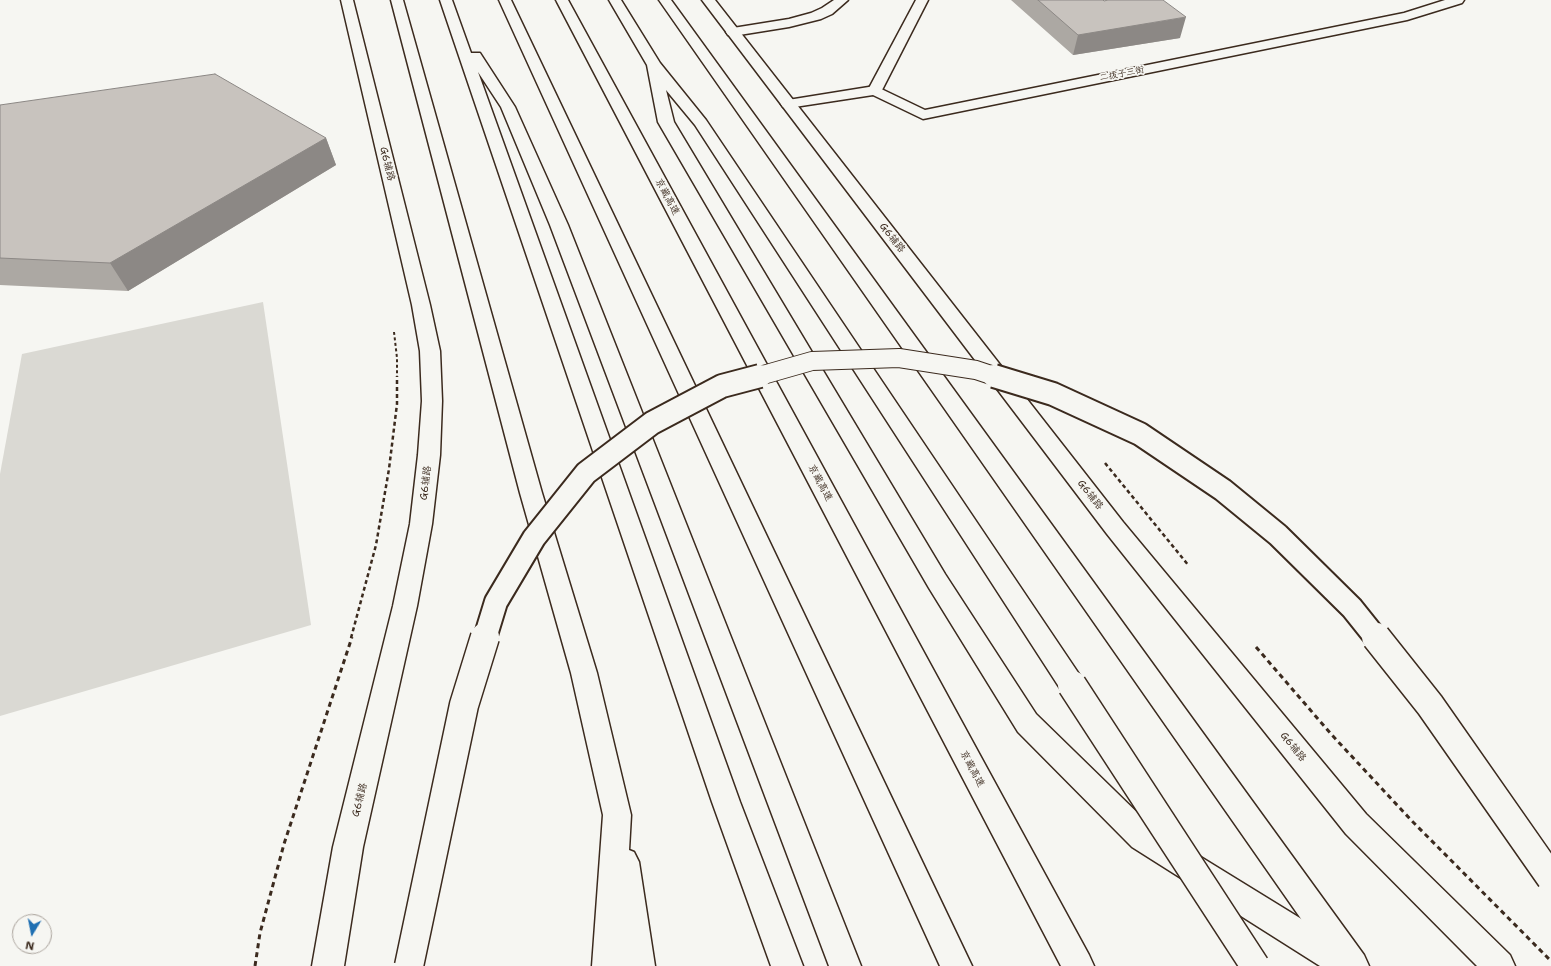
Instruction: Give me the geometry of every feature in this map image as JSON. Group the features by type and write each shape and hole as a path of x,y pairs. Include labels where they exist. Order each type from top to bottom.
{"main road":[{"name":"G6辅路","path":"328,966 348,847 401,622 421,524 429,455 432,401 430,351 421,305 347,0"},
{"path":"398,0 531,493 584,673 617,815 638,966"},
{"path":"446,0 726,802 787,966"},
{"path":"504,0 956,966"},
{"name":"京藏高速","path":"562,0 1078,966"},
{"path":"615,0 654,65 701,123 1072,685 1255,966"},
{"path":"665,0 1353,966"},
{"name":"G6辅路","path":"708,0 1115,528 1356,824 1499,966"},
{"path":"733,32 789,23 816,16 827,11 842,0"},
{"path":"788,104 875,90 922,0"},
{"name":"二拨子三街","path":"875,90 923,114 1407,16 1458,0"},
{"path":"455,25 508,107 559,225 845,966"},
{"path":"654,65 666,122 937,582 1027,723 1142,837 1348,966"},
{"path":"409,966 464,705 496,602 534,538 586,473 652,422 722,386 812,361 899,358 976,370 1018,383 1053,394 1140,434 1223,490 1278,535 1352,608 1430,705 1551,878"},
{"path":"608,966 617,815"}],"path":[{"path":"255,966 260,933 284,844 357,621 376,545 389,469 396,404 394,326"},
{"path":"1101,458 1190,567"},
{"path":"1254,644 1331,734 1411,820 1551,961"}],"shaded area":[{"path":"263,302 311,625 0,716 0,474 22,354"}],"building":[{"path":"1038,0 1163,0 1186,17 1078,35"},
{"path":"215,74 326,138 110,263 0,258 0,105"}]}
